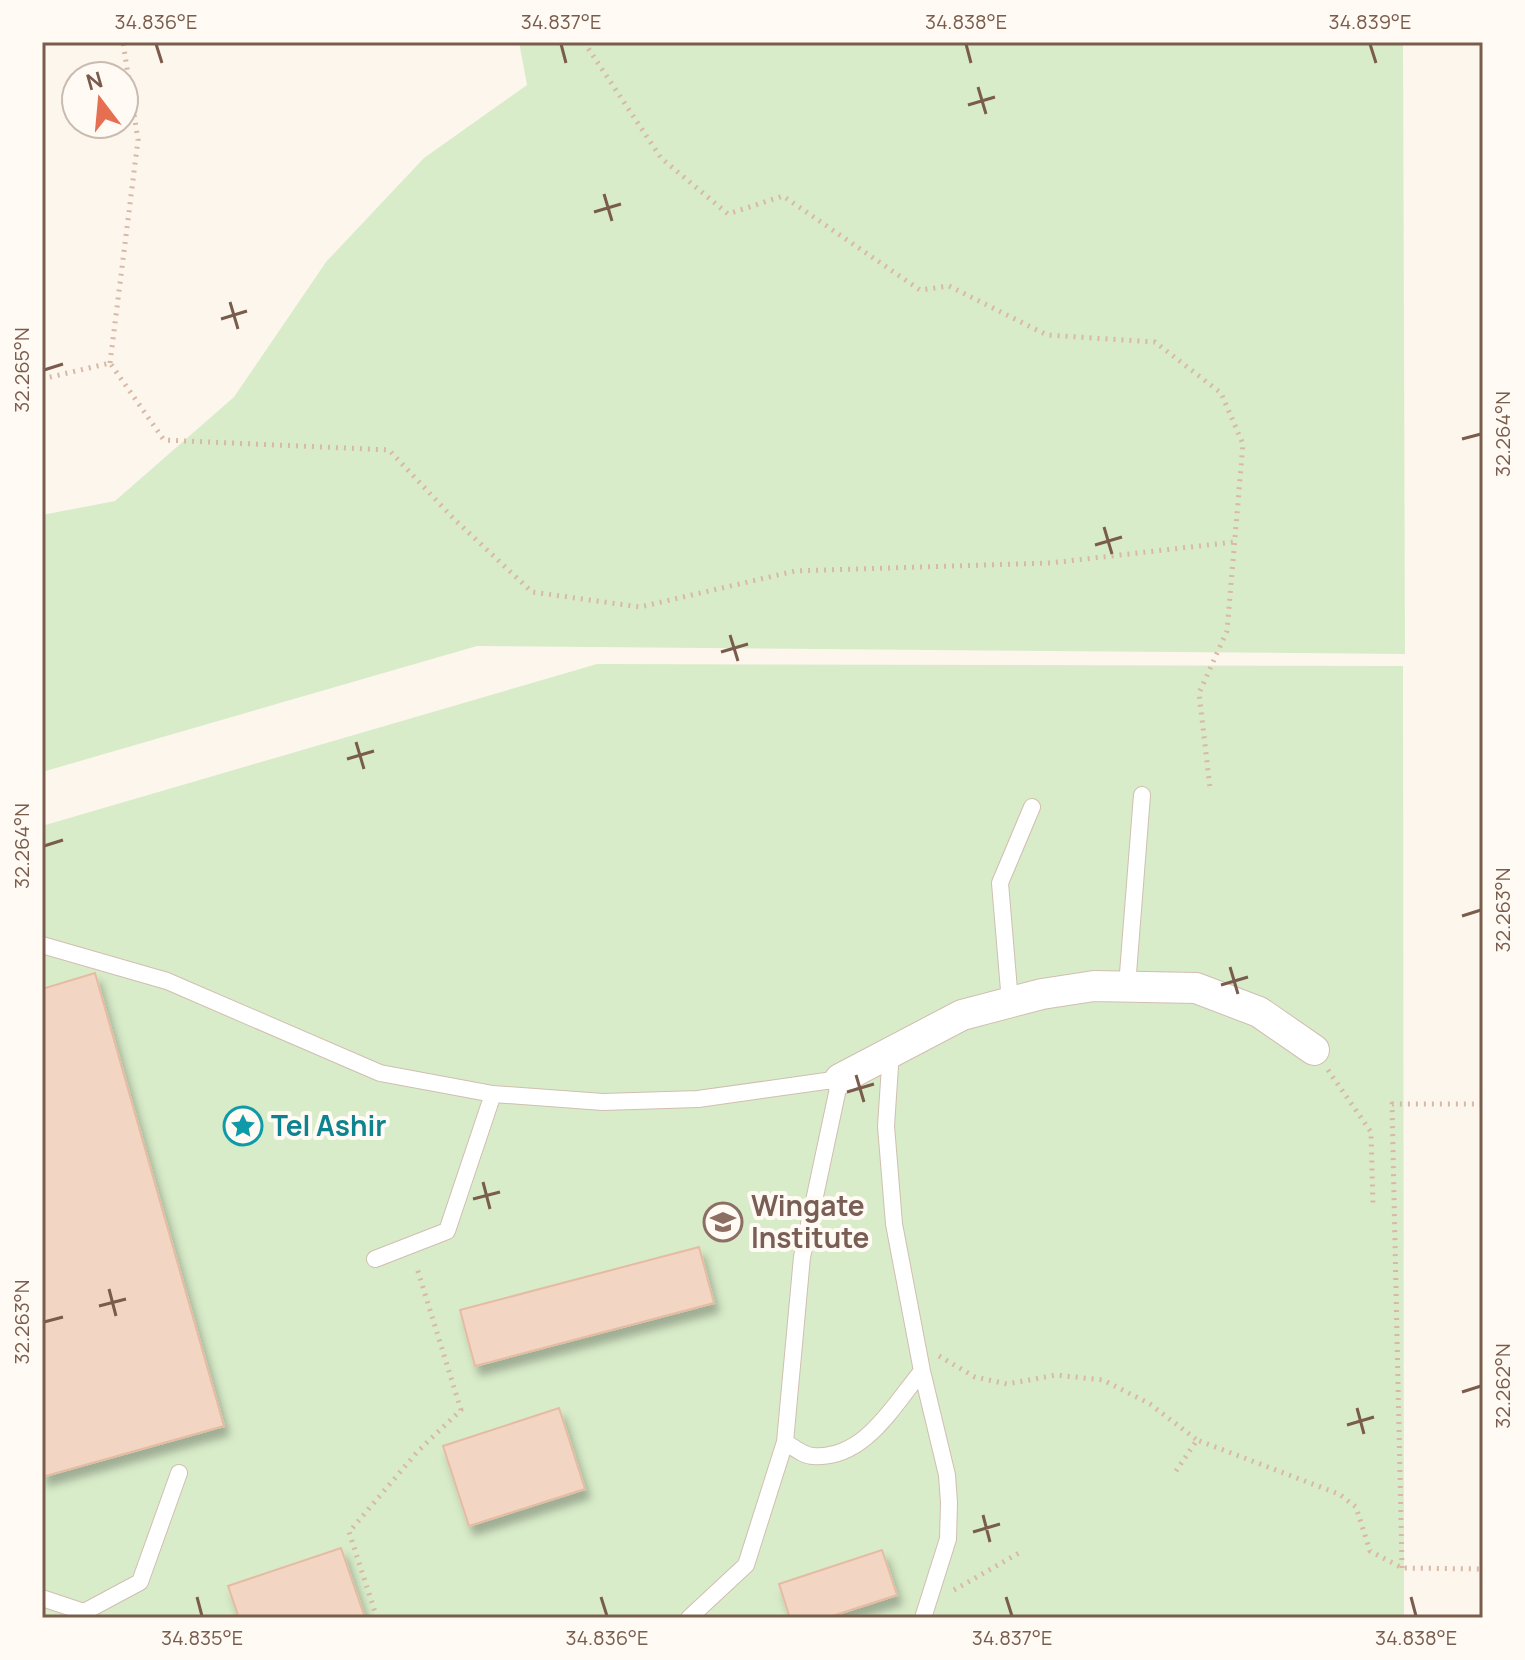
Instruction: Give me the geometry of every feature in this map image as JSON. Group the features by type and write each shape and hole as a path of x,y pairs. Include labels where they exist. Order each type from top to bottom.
{"street":[{"path":"840,1079 962,1015 1042,994 1094,986 1196,988 1259,1012 1314,1050"}],"lane":[{"path":"1127,986 1142,795"},
{"path":"1010,1002 1000,883 1032,807"},
{"path":"42,945 167,981 380,1073 493,1094 603,1102 698,1099 840,1079 802,1257 785,1442 746,1565 689,1618"},
{"path":"891,1051 886,1126 894,1224 922,1371 944,1462 949,1503 948,1539 925,1612"},
{"path":"375,1259 447,1231 493,1094"},
{"path":"785,1442 810,1456 842,1453 862,1442 922,1371"},
{"path":"42,1598 85,1615 140,1582 179,1473"}],"path":[{"path":"123,42 138,140 110,363 164,440 389,450 453,518 532,592 640,607 795,571 1050,563 1234,542"},
{"path":"584,42 661,158 728,214 783,196 920,290 949,286 1047,335 1155,342 1221,393 1243,444 1227,631 1199,693 1210,788"},
{"path":"42,379 110,363"},
{"path":"1314,1050 1371,1132 1373,1205"},
{"path":"1402,1568 1392,1104 1483,1104"},
{"path":"377,1618 349,1532 418,1451 461,1410 410,1245"},
{"path":"916,1338 941,1358 975,1377 1007,1384 1056,1375 1103,1380 1150,1404 1197,1440 1339,1494 1356,1507 1370,1551 1402,1568 1483,1569"},
{"path":"1176,1471 1197,1440"},
{"path":"925,1612 1019,1553"}],"green space":[{"path":"519,42 1403,42 1405,654 477,646 42,772 42,515 115,501 234,397 326,262 424,158 527,85"},
{"name":"Wingate Institute","path":"597,664 1403,666 1404,1618 42,1618 42,826"}],"building":[{"path":"95,973 224,1426 42,1477 42,989"},
{"path":"699,1247 714,1303 475,1366 460,1310"},
{"path":"559,1408 585,1489 469,1526 443,1446"},
{"path":"341,1548 365,1618 239,1618 228,1586"},
{"path":"882,1550 897,1595 826,1618 790,1618 779,1584"}],"place":[{"name":"Tel Ashir","path":"243,1126"},
{"name":"Wingate Institute","path":"723,1222"}]}
